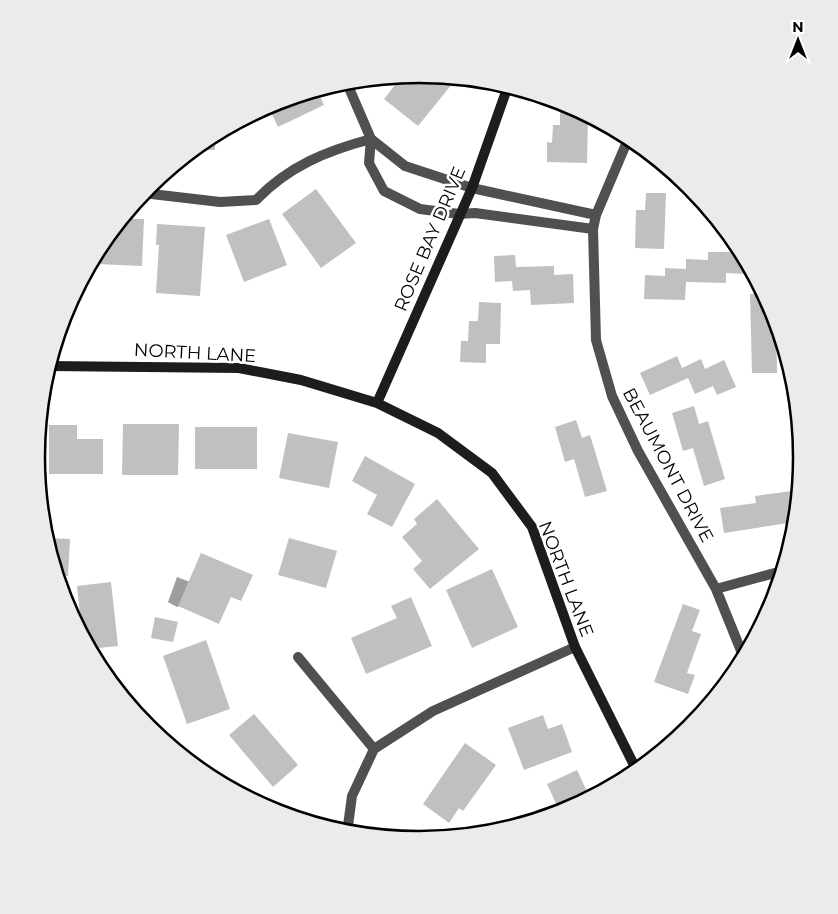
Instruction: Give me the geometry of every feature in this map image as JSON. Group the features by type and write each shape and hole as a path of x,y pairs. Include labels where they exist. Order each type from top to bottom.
{"street":[{"path":"350,89 371,139 370,163 384,191 420,209 593,229"},
{"name":"ROSE BAY DRIVE","path":"377,403 472,188 505,93"},
{"path":"371,139 405,166 472,188 596,215"},
{"path":"155,193 220,202 256,200 270,186 293,170 334,149 371,139"},
{"name":"BEAUMONT DRIVE","path":"626,145 596,215 593,229 596,340 612,396 638,451 716,590 740,649"},
{"name":"NORTH LANE","path":"56,366 239,368 301,380 377,403 438,433 492,473 532,527 575,647 633,764"},
{"path":"716,590 774,573"},
{"path":"348,824 352,796 374,748 433,711 575,647"},
{"path":"298,657 374,748"}],"shaded area":[{"path":"177,577 190,582 184,603 177,607 168,602"}],"building":[{"path":"396,84 452,85 418,126 384,99"},
{"path":"320,97 324,105 278,127 271,113"},
{"path":"560,110 588,124 587,163 547,162 547,142 552,143 553,125 560,125"},
{"path":"215,144 215,150 205,150"},
{"path":"316,189 356,243 321,268 282,214"},
{"path":"646,193 666,193 664,249 635,248 636,210 645,210"},
{"path":"130,219 144,219 142,266 99,264"},
{"path":"269,219 287,265 244,282 226,235"},
{"path":"157,224 205,227 200,296 156,293 159,245 156,245"},
{"path":"708,252 732,252 745,274 726,273 726,283 686,282 685,300 644,299 645,275 665,276 665,268 686,269 686,259 708,260"},
{"path":"515,255 516,267 554,266 554,275 573,274 574,303 531,305 530,290 513,291 512,281 495,282 494,256"},
{"path":"750,294 755,294 765,314 777,349 777,373 752,373"},
{"path":"479,302 501,303 500,344 486,344 486,363 460,362 461,341 468,341 469,321 478,321"},
{"path":"677,356 682,368 701,359 705,369 724,360 736,387 717,395 713,386 695,394 688,378 650,395 640,373"},
{"path":"694,406 699,424 708,421 725,479 704,486 693,448 683,451 672,413"},
{"path":"576,420 582,438 590,435 607,491 585,497 574,459 565,462 555,427"},
{"path":"123,424 179,424 178,475 122,475"},
{"path":"49,425 77,425 77,439 103,439 103,474 49,474"},
{"path":"195,427 257,427 257,469 195,469"},
{"path":"288,433 338,442 329,488 279,478"},
{"path":"365,456 415,484 392,527 367,514 377,495 352,481"},
{"path":"791,491 787,523 724,533 720,508 756,503 755,496"},
{"path":"437,499 479,549 430,589 413,569 422,561 402,537 417,524 414,519"},
{"path":"54,538 70,539 68,576 65,576"},
{"path":"289,538 337,551 326,588 278,575"},
{"path":"201,553 253,575 241,601 231,597 219,624 178,606"},
{"path":"492,569 518,627 472,648 446,590"},
{"path":"111,582 118,646 98,648 80,614 77,586"},
{"path":"411,597 432,646 366,674 351,638 397,618 391,606"},
{"path":"683,604 700,610 692,631 701,634 687,673 695,675 688,694 654,682"},
{"path":"155,617 178,622 173,642 151,638"},
{"path":"206,640 230,709 187,724 163,656"},
{"path":"254,714 298,765 273,787 229,735"},
{"path":"543,715 548,729 562,724 572,752 524,770 508,728"},
{"path":"465,743 496,765 463,811 459,808 449,823 423,804"},
{"path":"577,770 587,791 557,805 547,784"}]}
